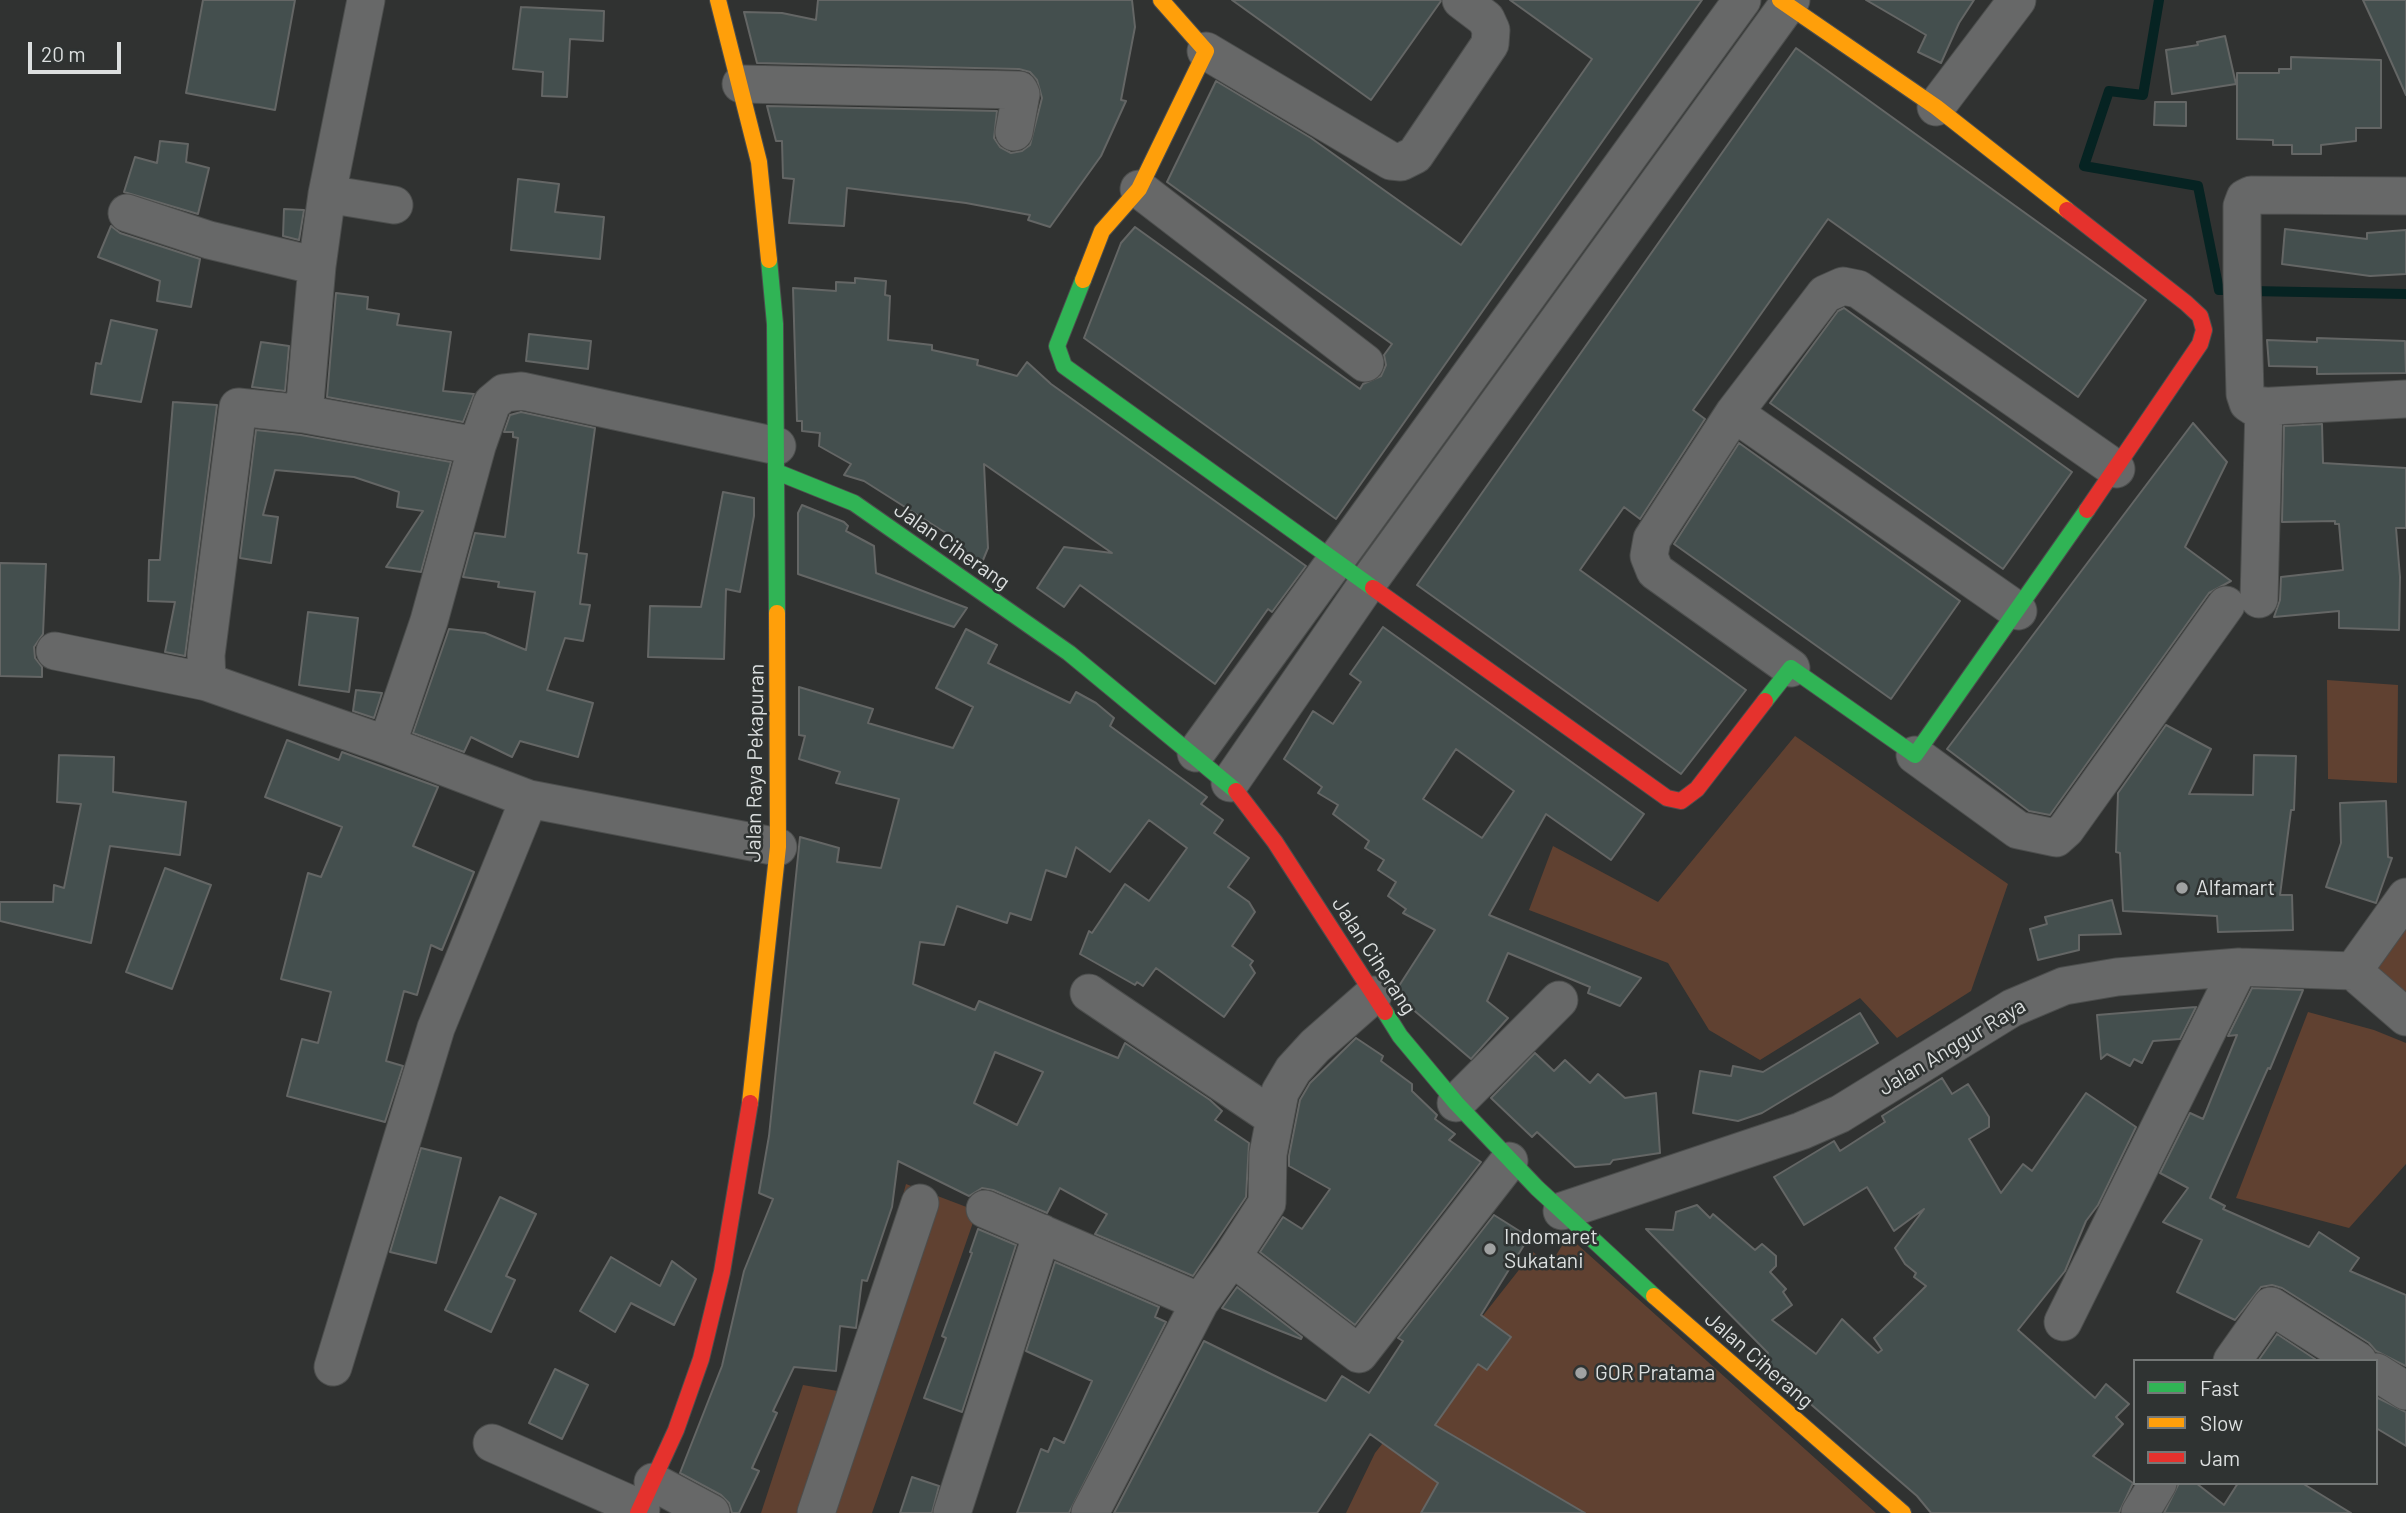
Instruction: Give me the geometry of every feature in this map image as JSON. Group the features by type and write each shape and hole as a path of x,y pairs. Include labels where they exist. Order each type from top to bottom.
{"street":[{"path":"304,414 317,266 327,194 366,0"},
{"name":"Jalan Raya Pekapuran","path":"644,1502 676,1430 701,1359 722,1272 747,1134 778,847 775,324 759,162 718,0"},
{"path":"1161,0 1206,51 1391,161 1401,162 1415,155 1489,44 1491,30 1486,19 1461,0"},
{"path":"1196,753 1742,0"},
{"path":"1936,107 2017,0"},
{"path":"1230,783 1367,584 1786,2 1936,107 2200,316 2204,330 2200,344 2116,469 1915,755"},
{"path":"1206,51 1139,189 1102,231 1057,346 1058,358 1064,366 1673,801 1688,798 1697,789 1791,668"},
{"path":"741,84 1019,90 1014,132"},
{"path":"1139,189 1365,363"},
{"path":"327,194 394,205"},
{"path":"2406,196 2250,195 2245,198 2242,206 2245,394 2254,407 2406,399"},
{"path":"127,213 209,240 317,266"},
{"path":"2116,469 1858,289 1843,286 1825,294 1734,413 1651,538 1649,556 1655,571 2018,831 2056,838 2066,830 2242,602 2264,406"},
{"path":"387,745 429,621 477,446 492,402 504,393 522,391 776,459"},
{"path":"207,682 206,655 238,407 304,414 477,446"},
{"path":"1734,413 2018,611"},
{"name":"Jalan Ciherang","path":"776,459 854,503 1069,653 1230,783 1275,842 1373,995 1422,1065 1509,1161 1661,1303 1903,1513"},
{"path":"55,650 207,682 387,745 529,799 778,847"},
{"path":"333,1367 436,1028 529,799"},
{"path":"2406,897 2353,971 2406,1017"},
{"path":"2063,1322 2239,967"},
{"name":"Jalan Anggur Raya","path":"1562,1211 1801,1131 1840,1114 2012,1008 2064,986 2117,977 2239,967 2353,971"},
{"path":"1089,993 1273,1117"},
{"path":"1090,1513 1200,1302 1267,1203 1268,1154 1273,1117 1280,1092 1293,1070 1373,995"},
{"path":"1456,1103 1559,1000"},
{"path":"1232,1257 1359,1354 1509,1161"},
{"path":"816,1513 920,1203"},
{"path":"985,1209 1200,1302"},
{"path":"952,1513 1042,1233"},
{"path":"2233,1359 2272,1306 2355,1359"},
{"path":"2378,1373 2406,1391"},
{"path":"492,1443 644,1502 711,1513"},
{"path":"2140,1513 2157,1485"}],"shaded area":[{"path":"2327,680 2398,685 2397,783 2328,779"},
{"path":"1795,736 2008,884 1971,991 1897,1038 1860,998 1760,1060 1709,1030 1668,963 1529,910 1553,846 1658,902"},
{"path":"2406,897 2406,1017 2353,971"},
{"path":"2308,1012 2374,1030 2406,1043 2406,1164 2349,1228 2236,1198"},
{"path":"906,1184 977,1211 872,1513 761,1513 803,1385 849,1393"},
{"name":"GOR Pratama","path":"1568,1236 1876,1513 1561,1513 1567,1502 1463,1441 1421,1513 1346,1513 1375,1453 1533,1252 1550,1265","holes":["1488,1320 1511,1337 1487,1370 1464,1353","1469,1376 1409,1462 1391,1449"]}],"building":[{"path":"203,0 295,0 275,110 186,93"},
{"path":"818,0 1132,0 1135,27 1121,100 1126,101 1101,156 1050,227 1028,220 1030,215 966,203 847,188 844,226 789,223 794,179 783,178 782,141 776,141 767,106 997,111 994,138 1000,147 1011,153 1022,151 1030,145 1042,98 1037,80 1030,72 1019,69 757,63 744,12 782,13 816,20"},
{"path":"1232,0 1440,0 1441,1 1371,100"},
{"path":"1510,0 1702,0 1336,519 1084,338 1121,243 1135,227 1360,389 1363,384 1381,376 1386,365 1384,355 1392,344 1167,182 1216,81 1311,138 1461,245 1592,59"},
{"path":"1866,0 1974,0 1959,23 1941,63 1918,52 1926,35"},
{"path":"2363,0 2406,0 2406,95 2376,28"},
{"path":"521,7 604,11 603,41 570,39 567,97 542,96 543,72 513,69"},
{"path":"2225,36 2236,84 2172,94 2166,50 2198,45 2197,42"},
{"path":"1796,48 2146,300 2078,397 1828,219 1693,410 1705,419 1640,519 1624,507 1580,570 1746,690 1681,774 1417,585"},
{"path":"2291,57 2381,60 2381,128 2356,128 2356,141 2321,145 2321,154 2292,154 2292,145 2273,145 2273,140 2237,139 2237,73 2279,73 2279,69 2291,69"},
{"path":"2155,102 2186,102 2186,126 2154,125"},
{"path":"160,141 188,144 186,162 209,168 198,214 124,192 135,157 157,163"},
{"path":"518,179 559,184 555,212 604,217 600,259 511,250"},
{"path":"284,209 304,210 299,240 283,236"},
{"path":"111,226 120,233 200,259 191,307 157,301 160,281 98,257"},
{"path":"2285,229 2367,239 2367,233 2406,230 2406,274 2370,276 2282,264"},
{"path":"855,278 886,281 885,295 890,296 888,340 932,345 932,350 978,360 977,365 1017,376 1027,362 1051,384 1306,566 1272,612 1268,609 1215,684 1080,585 1064,607 1037,588 1064,547 1112,553 984,464 988,548 981,565 955,547 957,540 864,481 844,475 851,464 819,446 820,433 802,431 802,421 797,421 793,288 836,291 836,282 855,283"},
{"path":"336,293 368,297 367,309 399,314 397,325 451,332 443,391 474,394 463,422 327,397"},
{"path":"1844,308 2072,472 2003,569 1770,403 1838,311"},
{"path":"111,320 157,330 141,402 91,394 96,363 101,364"},
{"path":"529,334 591,341 588,369 526,361"},
{"path":"2317,338 2405,341 2406,373 2317,374 2317,367 2269,366 2267,340 2317,342"},
{"path":"261,342 289,346 285,391 252,387"},
{"path":"173,402 217,405 185,656 165,652 175,602 148,601 149,560 160,560"},
{"path":"521,412 595,428 578,553 587,554 580,604 590,605 583,641 565,638 547,690 593,703 578,757 520,741 512,757 471,737 464,752 413,733 449,629 485,633 526,650 535,592 498,587 499,582 463,577 475,533 505,537 518,438 513,437 513,432 504,432 510,415"},
{"path":"2193,423 2227,462 2185,547 2231,581 2209,593 2050,815 2029,811 1947,749"},
{"path":"2322,424 2323,463 2406,468 2406,528 2396,528 2400,577 2399,630 2339,628 2339,611 2274,617 2280,600 2281,577 2343,570 2339,524 2335,524 2335,521 2282,522 2284,426"},
{"path":"256,430 301,435 451,462 421,572 386,567 423,511 397,507 399,492 354,477 275,470 263,515 278,517 271,563 240,558"},
{"path":"1739,443 1960,601 1891,699 1674,544"},
{"path":"723,492 754,498 754,516 740,592 726,589 724,659 648,657 650,606 701,607"},
{"path":"802,505 844,522 848,526 846,531 874,546 876,573 967,608 954,627 798,574 798,513"},
{"path":"0,563 46,564 43,634 34,647 35,658 42,667 42,677 0,676"},
{"path":"308,612 358,618 349,692 299,685"},
{"path":"1383,627 1644,814 1611,860 1546,814 1489,915 1641,978 1620,1006 1588,993 1590,987 1508,953 1487,1001 1508,1018 1471,1059 1410,1007 1397,989 1435,930 1403,913 1406,909 1388,896 1396,882 1378,870 1384,860 1365,848 1369,841 1333,814 1338,805 1318,793 1322,787 1284,759 1313,711 1333,724 1361,682 1350,674","holes":["1456,749 1514,791 1482,838 1423,799"]},
{"path":"966,629 997,645 988,663 1070,703 1076,692 1096,703 1114,718 1110,726 1207,797 1201,804 1223,820 1214,833 1249,858 1228,887 1249,902 1255,912 1232,946 1253,961 1250,965 1255,973 1224,1017 1156,968 1143,986 1137,982 1135,985 1080,954 1089,931 1092,933 1125,884 1149,901 1187,848 1149,820 1110,872 1076,847 1066,877 1046,870 1031,920 1010,913 1007,923 957,906 944,945 920,942 913,984 975,1010 979,1001 1118,1058 1125,1043 1210,1100 1222,1111 1215,1120 1249,1143 1246,1197 1193,1276 1095,1234 1107,1214 1060,1188 1047,1213 993,1190 982,1188 969,1196 898,1161 892,1207 867,1281 862,1280 856,1328 840,1326 836,1371 794,1367 773,1411 777,1413 752,1468 759,1471 739,1513 732,1513 729,1503 721,1495 680,1473 722,1366 744,1271 773,1199 759,1193 769,1136 800,837 839,848 837,862 881,868 899,799 836,783 840,772 799,759 805,736 799,735 799,687 873,709 868,723 953,748 973,707 936,688","holes":["995,1052 1043,1072 1017,1125 974,1103"]},
{"path":"356,690 382,693 374,718 353,711"},
{"path":"2166,725 2211,749 2189,794 2253,795 2254,755 2296,756 2294,810 2291,810 2280,895 2292,895 2293,930 2218,932 2217,916 2123,911 2120,853 2116,852 2118,793"},
{"path":"287,740 339,760 342,752 438,787 413,846 474,872 442,950 431,945 417,995 404,991 386,1061 403,1066 385,1122 287,1096 302,1039 318,1043 331,992 281,979 308,873 321,877 342,827 265,797"},
{"path":"59,755 114,757 113,792 186,802 180,855 110,846 91,943 0,921 0,902 53,902 54,885 64,888 81,804 57,802"},
{"path":"2386,801 2388,857 2392,858 2376,903 2326,887 2341,843 2340,803"},
{"path":"165,868 211,885 172,989 126,972"},
{"path":"2112,900 2121,934 2079,935 2079,950 2038,960 2030,929 2047,924 2045,917"},
{"path":"2252,988 2303,990 2270,1069 2268,1068 2210,1198 2225,1206 2223,1209 2309,1247 2319,1232 2359,1258 2350,1271 2406,1295 2406,1366 2376,1351 2369,1343 2282,1288 2272,1285 2261,1287 2235,1320 2177,1292 2202,1240 2163,1222 2188,1188 2160,1173 2190,1113 2203,1119 2237,1035 2228,1036"},
{"path":"2196,1007 2180,1039 2153,1041 2142,1063 2134,1059 2130,1066 2107,1054 2101,1059 2097,1015"},
{"path":"1860,1013 1878,1043 1762,1113 1738,1121 1693,1113 1700,1071 1731,1076 1733,1066 1763,1072"},
{"path":"1356,1038 1383,1056 1381,1061 1412,1084 1412,1091 1437,1115 1435,1119 1455,1134 1449,1140 1481,1162 1355,1325 1260,1252 1283,1217 1302,1229 1330,1189 1289,1166 1289,1156 1300,1100 1310,1083"},
{"path":"1535,1053 1554,1071 1565,1060 1590,1083 1598,1074 1625,1098 1656,1093 1660,1153 1613,1160 1610,1164 1575,1167 1537,1132 1532,1137 1491,1098"},
{"path":"1942,1078 1952,1094 1968,1084 1989,1117 1989,1127 1969,1139 2001,1193 2023,1164 2032,1171 2086,1093 2136,1127 2098,1205 2086,1221 2065,1271 2018,1330 2095,1398 2106,1384 2129,1404 2116,1417 2123,1424 2093,1456 2133,1483 2119,1513 1931,1513 1917,1496 1770,1369 1763,1360 1768,1353 1646,1229 1673,1230 1676,1212 1697,1205 1710,1218 1713,1214 1755,1250 1762,1244 1776,1256 1776,1266 1770,1272 1786,1289 1783,1292 1792,1305 1772,1320 1816,1354 1842,1319 1878,1353 1882,1350 1874,1338 1926,1286 1914,1277 1916,1273 1905,1264 1895,1248 1924,1209 1894,1231 1867,1187 1804,1225 1774,1177 1834,1141 1840,1151 1885,1122 1882,1116"},
{"path":"421,1148 461,1158 436,1263 390,1252"},
{"path":"500,1197 536,1214 506,1276 515,1280 491,1332 445,1310"},
{"path":"1494,1215 1529,1237 1481,1315 1511,1337 1487,1370 1478,1364 1435,1425 1585,1513 1421,1513 1438,1483 1370,1434 1317,1513 1114,1513 1204,1341 1326,1401 1342,1376 1369,1393 1403,1341 1398,1338"},
{"path":"978,1229 1016,1245 962,1412 924,1398 946,1338 942,1336"},
{"path":"611,1257 660,1286 672,1261 696,1279 674,1325 631,1303 615,1332 580,1311"},
{"path":"1055,1262 1159,1307 1155,1317 1166,1322 1069,1513 1017,1513 1041,1449 1048,1452 1054,1438 1064,1443 1092,1381 1026,1351"},
{"path":"1237,1287 1302,1337 1301,1339 1222,1308"},
{"path":"2277,1334 2315,1359 2259,1359"},
{"path":"555,1369 588,1385 562,1439 529,1423"},
{"path":"2378,1398 2406,1412 2406,1446 2378,1429"},
{"path":"912,1477 939,1486 932,1513 900,1513"},
{"path":"2178,1485 2199,1485 2224,1505 2237,1485 2305,1485 2351,1513 2164,1513"}],"waterway":[{"path":"2159,0 2143,95 2109,91 2084,166 2198,186 2219,290 2235,290"},
{"path":"2251,291 2406,294"}],"traffic: fast":[{"path":"769,260 775,324 777,613"},
{"path":"1083,280 1057,346 1064,366 1373,588"},
{"path":"777,472 854,503 1069,653 1236,791"},
{"path":"1765,701 1791,668 1915,755 2087,510"},
{"path":"1385,1012 1400,1036 1456,1103 1537,1188 1654,1296"}],"traffic: slow":[{"path":"718,0 759,162 769,260"},
{"path":"1083,280 1102,231 1139,189 1206,51 1161,0"},
{"path":"1780,0 1936,107 2067,210"},
{"path":"750,1103 778,847 777,613"},
{"path":"1654,1296 1903,1513"}],"traffic: jam":[{"path":"2067,210 2186,303 2200,316 2204,330 2200,344 2087,510"},
{"path":"1373,588 1667,798 1681,801 1697,789 1765,701"},
{"path":"1236,791 1275,842 1385,1012"},
{"path":"638,1513 676,1430 701,1359 722,1272 750,1103"}],"place":[{"name":"Alfamart","path":"2182,888"},
{"name":"Indomaret Sukatani","path":"1490,1249"},
{"name":"GOR Pratama","path":"1581,1373"}]}
